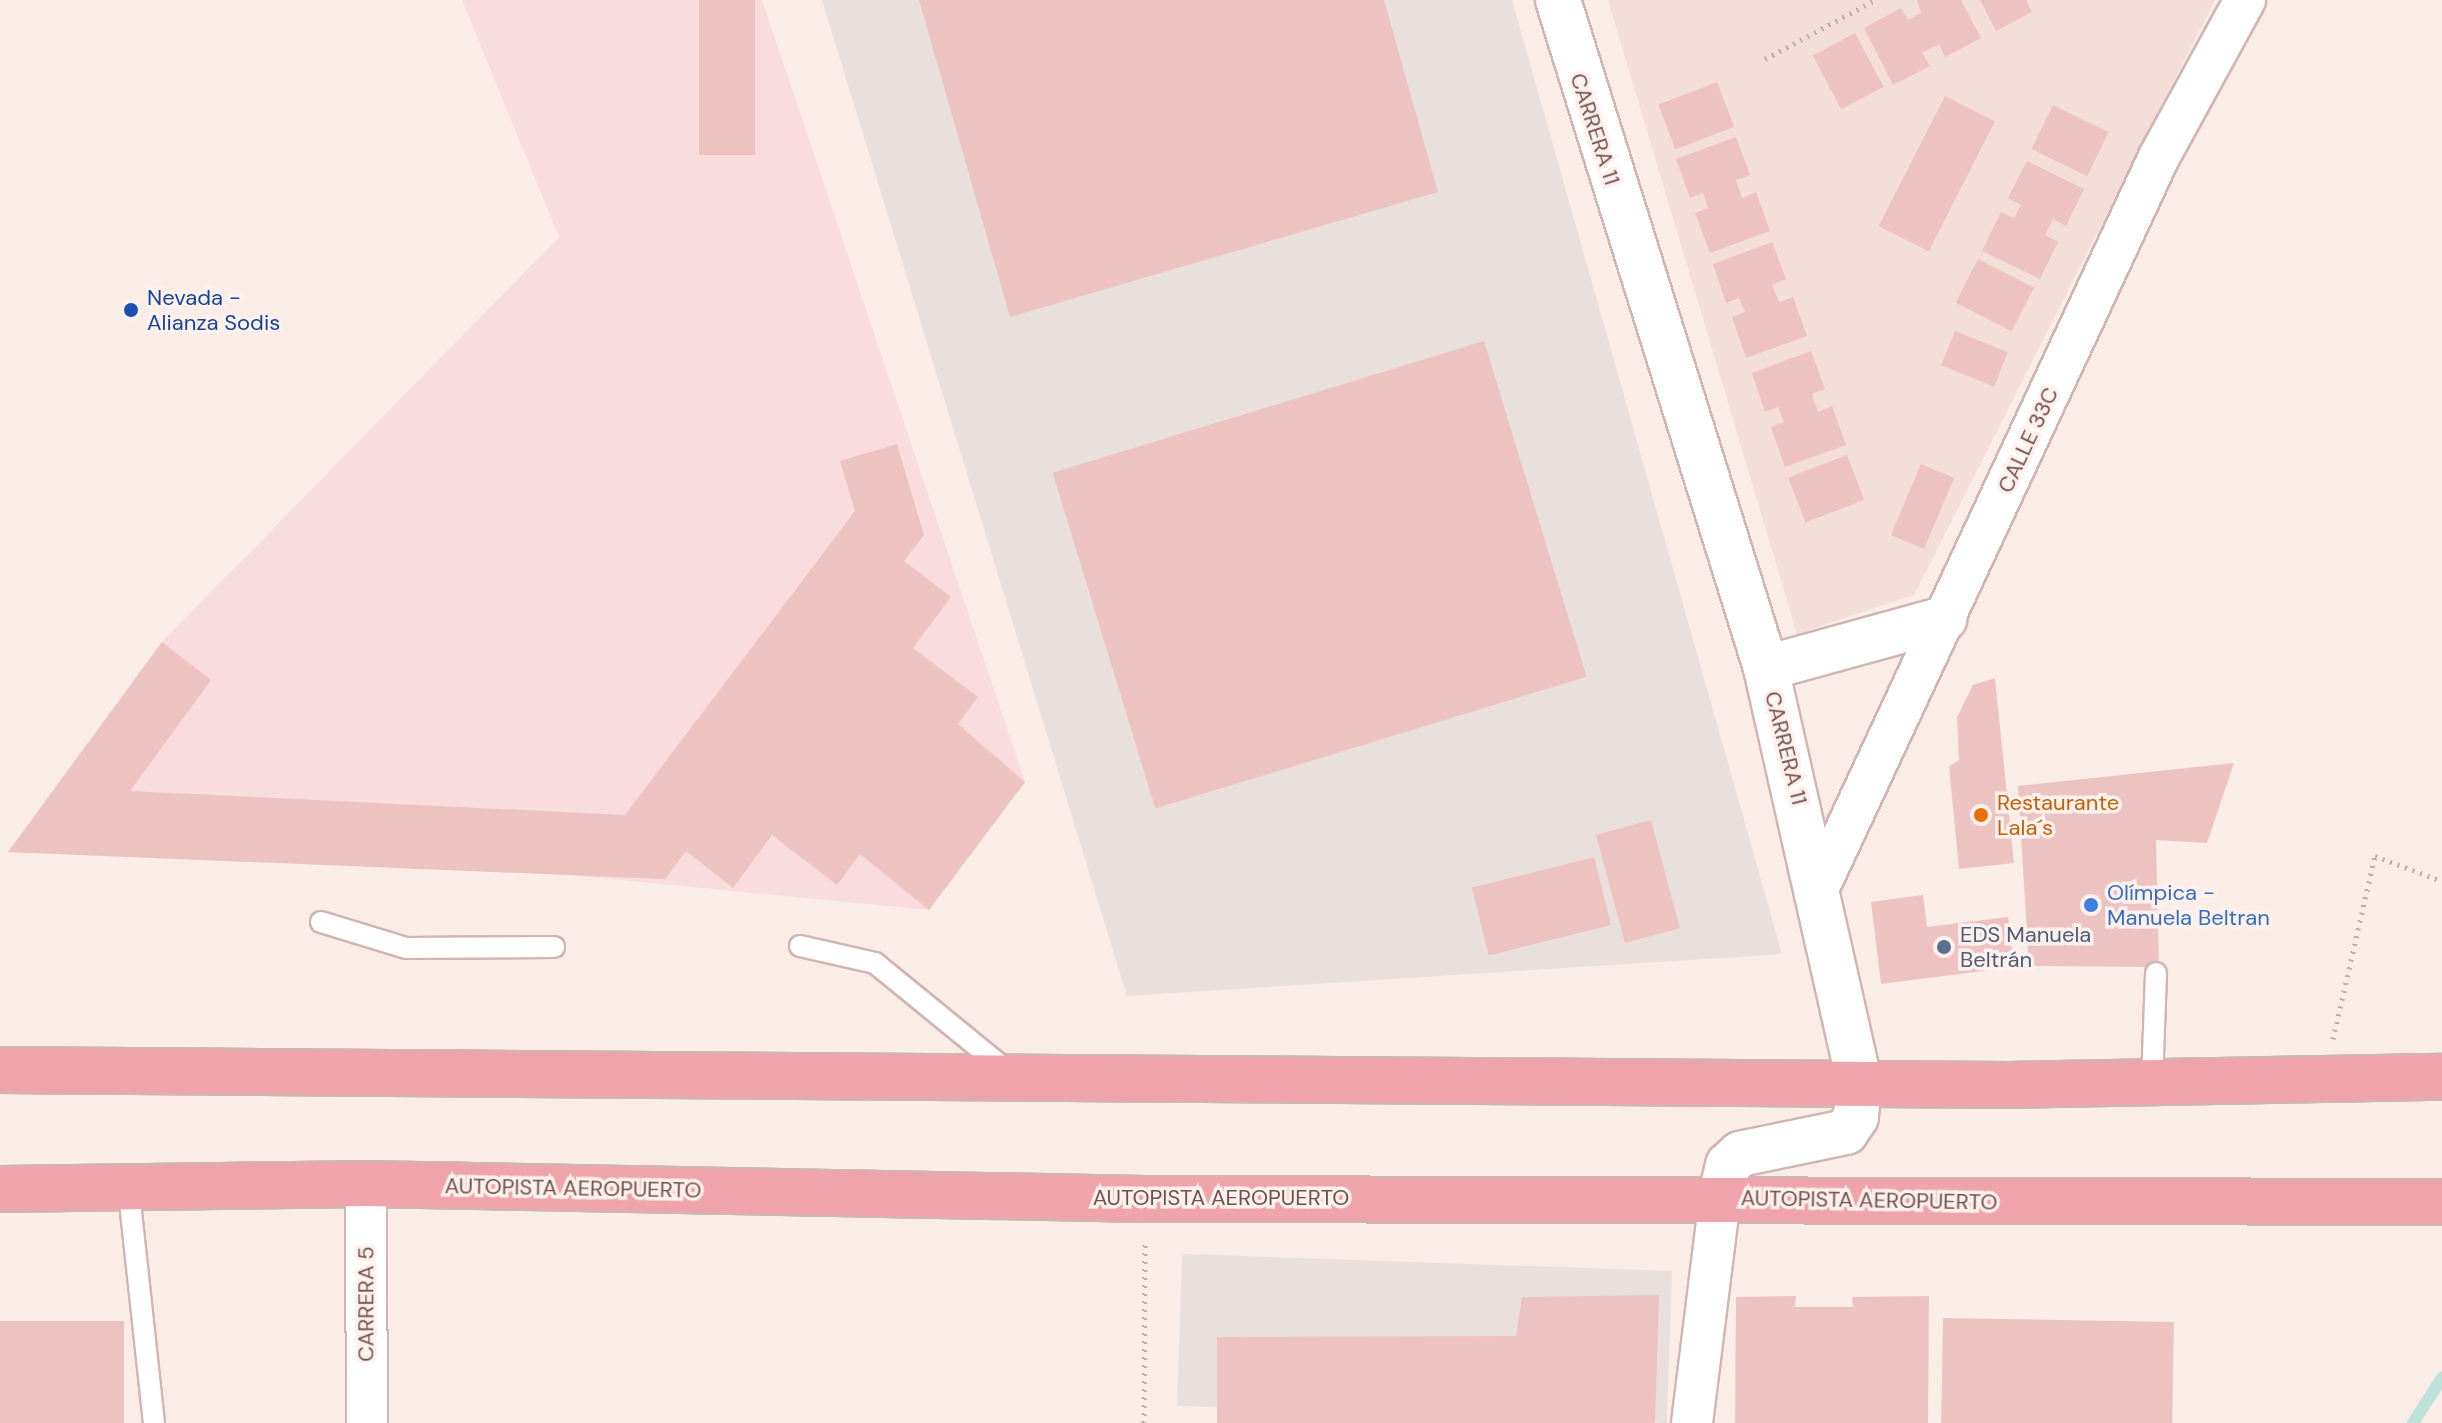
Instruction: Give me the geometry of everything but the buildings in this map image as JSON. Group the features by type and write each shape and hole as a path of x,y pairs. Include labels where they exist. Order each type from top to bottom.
{"highway":[{"path":"0,1070 1018,1079 2152,1083 2442,1077"},
{"name":"AUTOPISTA AEROPUERTO","path":"0,1189 128,1184 366,1184 1145,1199 1720,1199 2365,1205 2442,1202"}],"main road":[{"name":"CARRERA 11","path":"1558,0 1766,668 1820,885 1859,1082 1856,1117 1846,1132 1740,1154 1728,1165 1720,1199"},
{"path":"1766,668 1944,619"}],"street":[{"name":"CALLE 33C","path":"1820,885 2159,157 2245,0"},
{"name":"CARRERA 5","path":"366,1184 367,1423"},
{"name":"CARRERA 11","path":"1692,1423 1720,1199"}],"lane":[{"path":"321,922 406,948 554,947"},
{"path":"800,946 875,963 1018,1079"},
{"path":"2152,1083 2156,973"},
{"path":"128,1184 154,1423"}],"path":[{"path":"1765,59 1875,0"},
{"path":"2345,1078 2375,856 2442,881"},
{"path":"1144,1423 1145,1199"}],"shaded area":[{"path":"462,0 762,0 1025,782 929,910 558,874 8,852 162,642 559,237"},
{"path":"822,0 1512,0 1782,954 1127,996"},
{"path":"1608,0 2215,0 1914,595 1797,634"},
{"path":"1182,1254 1672,1271 1667,1423 1177,1406"}],"waterway":[{"path":"2413,1423 2442,1378"}],"place":[{"name":"Nevada - Alianza Sodis","path":"131,310"},
{"name":"Restaurante Lala´s","path":"1981,815"},
{"name":"Olímpica - Manuela Beltran","path":"2091,905"},
{"name":"EDS Manuela Beltrán","path":"1944,947"}]}
